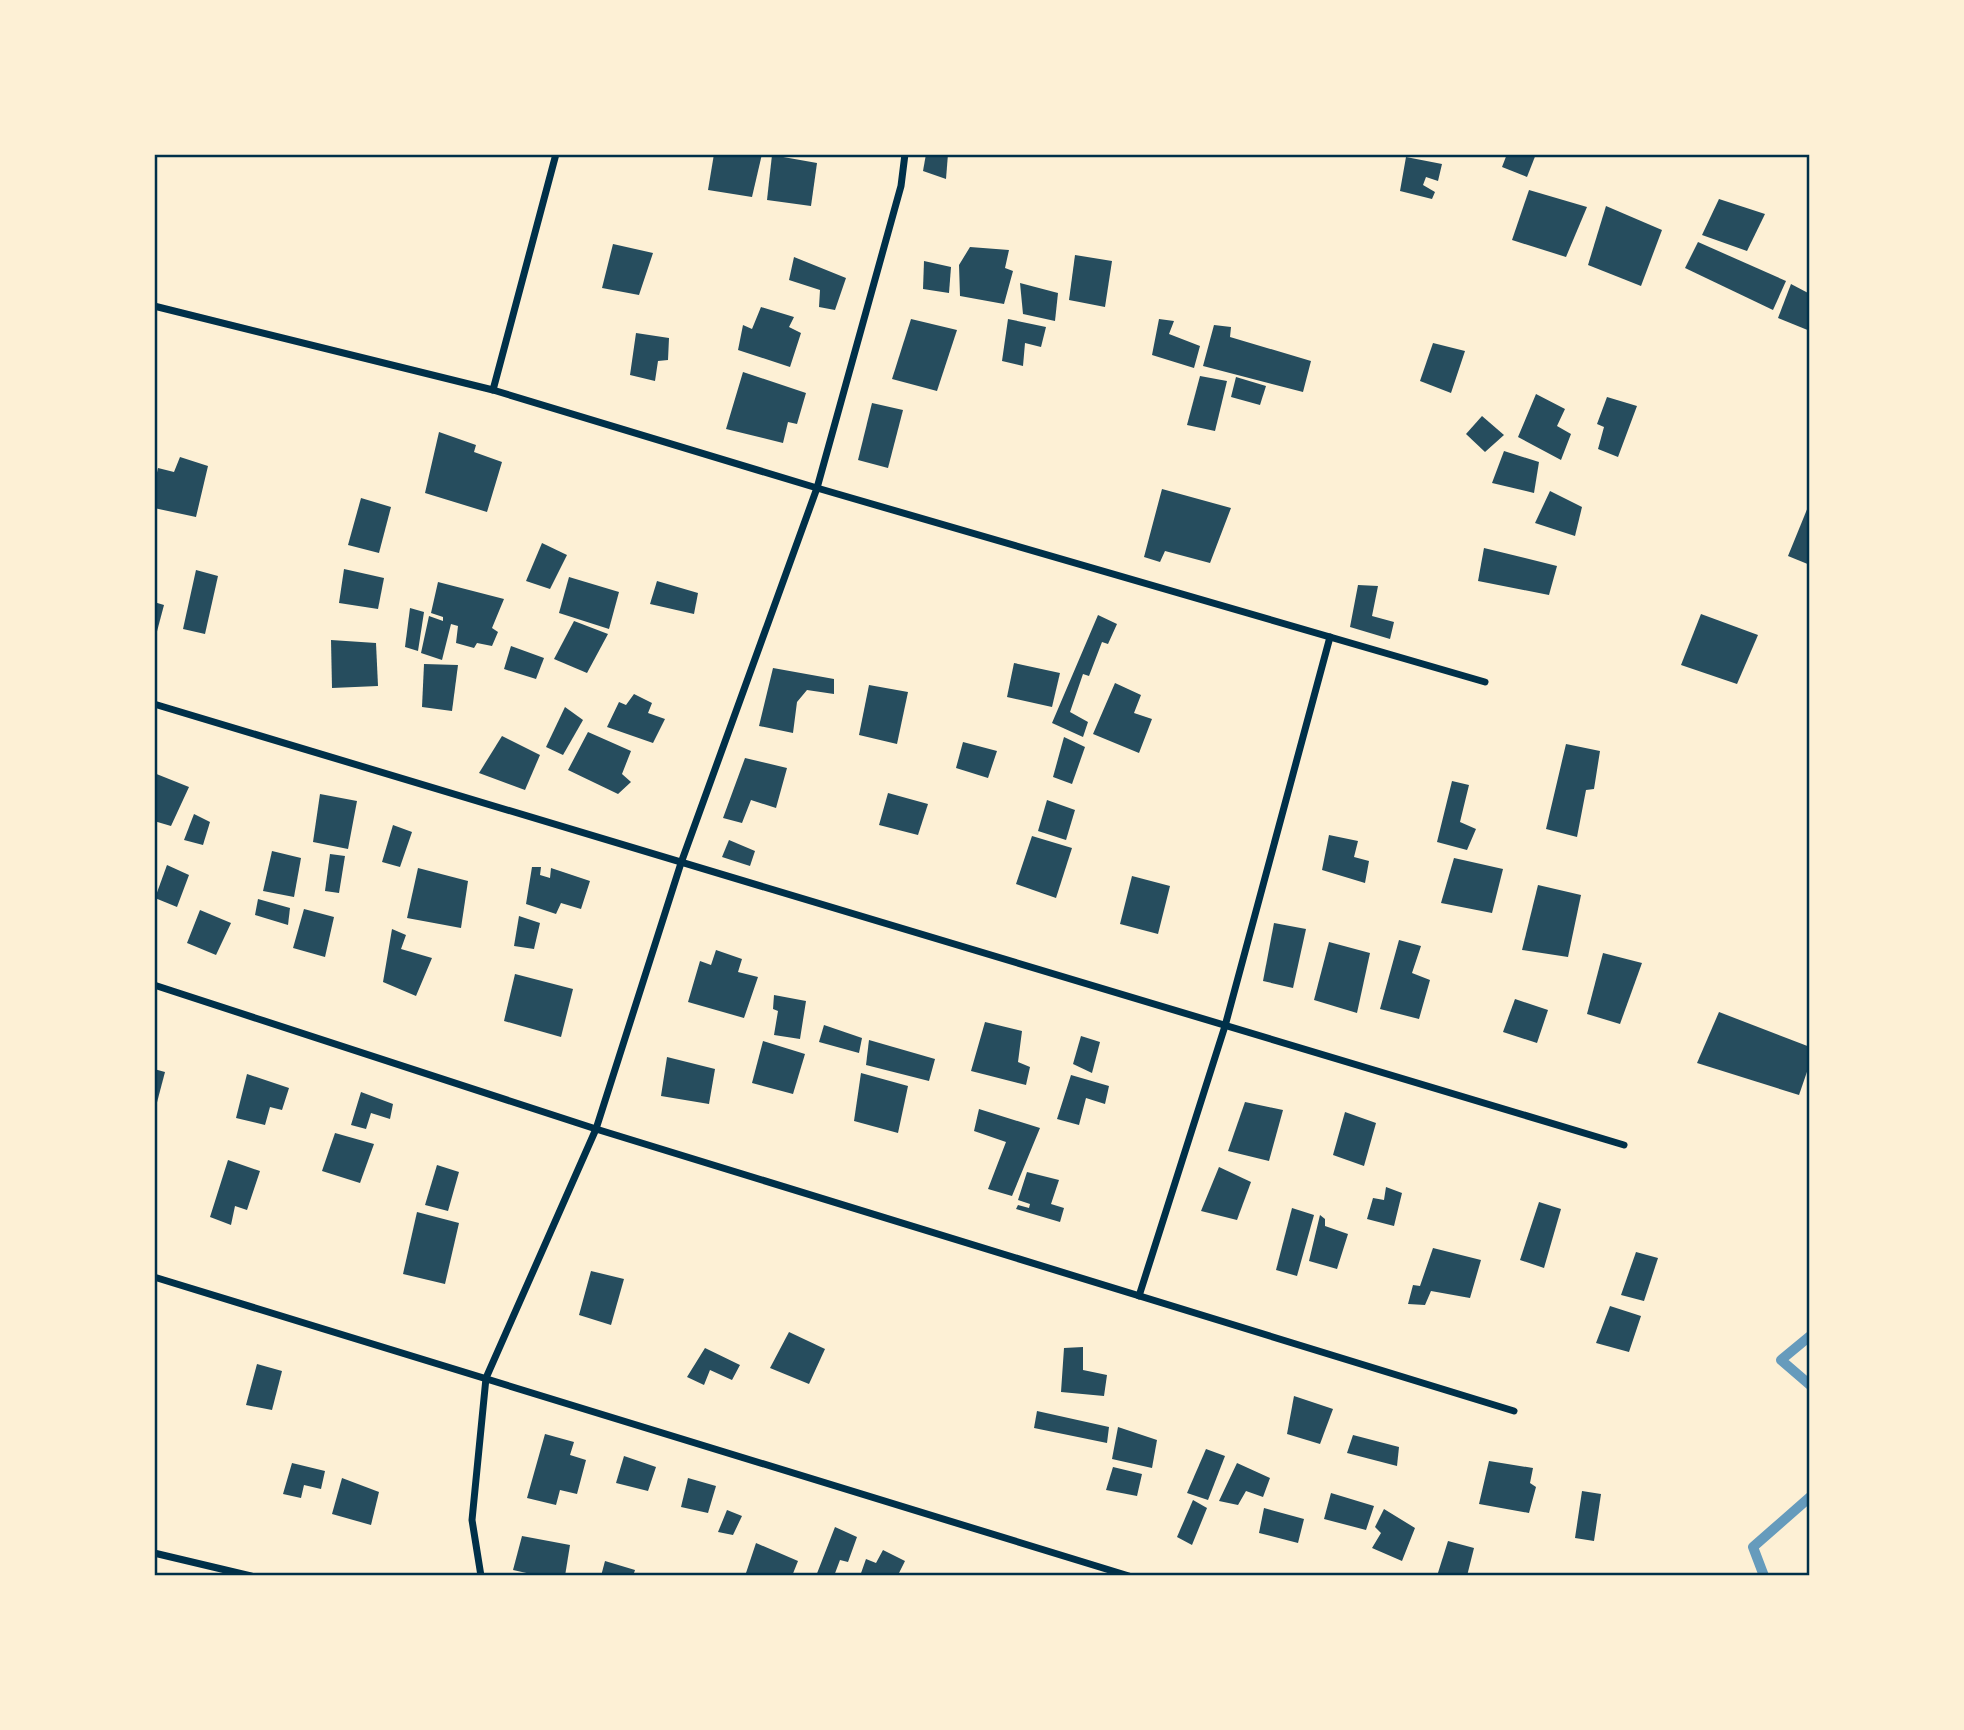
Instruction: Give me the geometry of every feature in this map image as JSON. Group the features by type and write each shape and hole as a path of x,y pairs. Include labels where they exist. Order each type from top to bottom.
{"street":[{"path":"493,390 556,154"},
{"path":"481,1576 472,1520 486,1378 596,1129 681,863 817,488 901,186 905,154"},
{"path":"154,306 493,390 817,488 1485,682"},
{"path":"1139,1296 1225,1026 1330,637"},
{"path":"154,704 1624,1145"},
{"path":"154,985 596,1129 1514,1411"},
{"path":"154,1277 1129,1576"},
{"path":"154,1553 251,1576"}],"building":[{"path":"714,154 762,154 752,197 708,190"},
{"path":"926,154 948,154 946,179 923,171"},
{"path":"1507,154 1536,154 1527,177 1502,167"},
{"path":"772,155 817,163 811,206 767,200"},
{"path":"1406,157 1442,164 1438,181 1426,177 1423,185 1435,192 1432,199 1400,191"},
{"path":"1529,190 1587,207 1566,257 1512,240"},
{"path":"1719,199 1765,214 1747,251 1702,235"},
{"path":"1606,206 1662,230 1641,286 1588,265"},
{"path":"1698,242 1786,281 1773,310 1685,268"},
{"path":"613,244 653,253 639,295 602,288"},
{"path":"970,247 1009,250 1005,268 1013,271 1004,304 960,296 959,265"},
{"path":"1075,255 1112,261 1105,307 1069,300"},
{"path":"794,257 846,278 835,310 819,307 820,290 789,280"},
{"path":"924,261 951,267 949,293 923,289"},
{"path":"1020,283 1058,293 1055,321 1023,314"},
{"path":"1791,284 1810,294 1810,331 1778,318"},
{"path":"761,307 794,317 789,327 801,333 790,367 738,350 743,325 752,329"},
{"path":"911,319 957,330 937,391 892,379"},
{"path":"1008,319 1046,327 1041,347 1025,343 1023,366 1002,361"},
{"path":"1159,319 1174,321 1169,334 1200,346 1194,368 1152,355"},
{"path":"1214,325 1231,327 1230,337 1311,361 1303,392 1203,366"},
{"path":"636,333 669,338 668,360 658,361 655,381 630,375"},
{"path":"1433,343 1465,351 1451,393 1420,381"},
{"path":"743,372 806,393 797,424 788,422 783,443 726,429"},
{"path":"1200,376 1227,381 1215,431 1187,425"},
{"path":"1236,377 1266,386 1260,405 1231,397"},
{"path":"1536,394 1565,409 1557,426 1571,434 1561,460 1518,437"},
{"path":"1607,397 1637,406 1618,457 1598,449 1604,427 1597,424"},
{"path":"872,403 903,410 888,468 858,460"},
{"path":"1482,416 1504,435 1485,452 1466,434"},
{"path":"439,432 476,445 474,452 502,462 487,512 425,493"},
{"path":"1504,451 1539,462 1534,493 1492,483"},
{"path":"180,457 208,466 196,517 154,508 154,486 158,468 174,472"},
{"path":"1162,489 1231,508 1210,563 1165,551 1160,562 1144,557"},
{"path":"1550,491 1582,507 1575,536 1535,523"},
{"path":"361,498 391,507 379,553 348,545"},
{"path":"1810,502 1810,565 1788,556"},
{"path":"542,543 567,555 550,589 526,581"},
{"path":"1484,548 1557,566 1549,595 1478,581"},
{"path":"344,569 384,578 378,609 339,603"},
{"path":"196,570 218,576 205,634 183,629"},
{"path":"569,577 619,592 609,629 559,613"},
{"path":"657,581 698,593 694,614 650,604"},
{"path":"438,582 504,599 492,628 498,632 492,646 477,643 474,648 456,643 458,626 451,624 442,660 421,653 429,616 443,621 443,617 431,613"},
{"path":"1358,585 1378,586 1372,616 1394,622 1390,639 1350,627"},
{"path":"154,602 164,605 155,639 154,639"},
{"path":"410,608 424,612 418,651 405,647"},
{"path":"1701,614 1758,635 1737,684 1681,665"},
{"path":"1098,615 1117,624 1108,644 1102,642 1089,676 1083,674 1070,712 1088,722 1083,737 1052,723"},
{"path":"574,621 608,634 587,673 554,659"},
{"path":"331,640 376,643 378,686 332,688"},
{"path":"511,646 544,658 536,679 504,669"},
{"path":"1014,663 1060,673 1052,707 1007,697"},
{"path":"424,664 458,665 452,711 422,707"},
{"path":"773,668 834,679 834,694 807,690 797,702 793,733 759,726"},
{"path":"1115,683 1141,695 1134,713 1152,719 1139,753 1093,734"},
{"path":"869,685 908,692 897,744 859,735"},
{"path":"634,694 652,703 648,713 665,719 653,743 607,727 619,702 626,705"},
{"path":"565,707 583,720 563,755 546,747"},
{"path":"588,732 631,751 622,774 631,782 618,794 568,770"},
{"path":"502,736 540,755 525,790 479,773"},
{"path":"1064,737 1085,747 1072,784 1053,777"},
{"path":"963,742 997,751 988,778 956,768"},
{"path":"1566,744 1600,751 1594,789 1586,790 1577,837 1546,829"},
{"path":"745,758 787,768 776,808 751,800 742,823 723,818"},
{"path":"154,773 189,787 171,826 154,821"},
{"path":"1452,781 1469,785 1460,822 1476,829 1467,850 1437,842"},
{"path":"888,793 928,804 918,835 879,825"},
{"path":"320,794 357,801 348,849 313,842"},
{"path":"1047,800 1075,810 1066,840 1038,831"},
{"path":"194,814 210,822 203,845 184,840"},
{"path":"393,825 412,832 400,867 382,862"},
{"path":"1329,835 1358,841 1354,857 1369,861 1365,883 1322,870"},
{"path":"1032,836 1072,848 1056,898 1016,884"},
{"path":"729,840 755,851 750,866 722,857"},
{"path":"272,851 301,858 294,897 263,891"},
{"path":"330,854 345,856 339,893 325,891"},
{"path":"1454,858 1503,869 1492,913 1441,903"},
{"path":"167,865 189,875 177,907 155,898"},
{"path":"532,867 541,867 540,875 550,878 551,868 590,881 581,909 561,903 556,914 526,904"},
{"path":"418,868 468,881 461,928 407,918"},
{"path":"1132,876 1170,886 1158,934 1120,924"},
{"path":"1538,885 1581,895 1568,957 1522,950"},
{"path":"258,899 290,908 288,925 255,915"},
{"path":"304,909 334,917 325,957 293,948"},
{"path":"200,910 231,923 216,955 187,943"},
{"path":"519,916 540,923 534,949 514,946"},
{"path":"1274,923 1306,929 1293,988 1263,981"},
{"path":"392,929 406,935 401,949 432,958 416,996 383,982"},
{"path":"1399,940 1421,946 1412,973 1430,980 1419,1019 1380,1009"},
{"path":"1329,942 1370,953 1357,1013 1314,1000"},
{"path":"716,950 742,959 738,972 758,977 744,1018 688,1002 700,961 711,965"},
{"path":"1603,953 1642,963 1620,1024 1587,1014"},
{"path":"515,974 573,989 561,1037 504,1021"},
{"path":"774,995 806,1001 800,1039 774,1035 778,1011 773,1009"},
{"path":"1515,999 1548,1010 1537,1043 1503,1032"},
{"path":"1719,1012 1810,1047 1810,1063 1799,1095 1697,1063"},
{"path":"985,1022 1022,1031 1018,1062 1030,1067 1026,1085 971,1071"},
{"path":"824,1025 862,1038 859,1053 819,1042"},
{"path":"1081,1036 1100,1042 1092,1073 1073,1064"},
{"path":"869,1040 935,1059 929,1081 866,1065"},
{"path":"763,1041 805,1054 793,1094 752,1083"},
{"path":"667,1057 715,1069 709,1104 661,1096"},
{"path":"154,1069 165,1072 155,1110 154,1110"},
{"path":"861,1073 908,1086 898,1133 854,1121"},
{"path":"247,1074 289,1088 282,1110 270,1107 265,1125 236,1118"},
{"path":"1071,1075 1109,1086 1105,1104 1086,1098 1079,1125 1057,1119"},
{"path":"361,1092 393,1104 390,1119 371,1113 366,1129 351,1125"},
{"path":"1245,1102 1283,1110 1269,1161 1228,1151"},
{"path":"979,1109 1040,1128 1012,1196 988,1189 1006,1142 974,1131"},
{"path":"1345,1112 1376,1123 1364,1166 1333,1155"},
{"path":"335,1133 374,1144 360,1183 322,1171"},
{"path":"228,1160 260,1171 247,1210 235,1206 231,1225 210,1217"},
{"path":"437,1165 459,1172 448,1211 425,1205"},
{"path":"1219,1167 1251,1182 1237,1220 1201,1211"},
{"path":"1027,1172 1059,1180 1051,1204 1064,1208 1060,1222 1016,1209 1018,1205 1029,1208 1030,1204 1018,1200"},
{"path":"1386,1187 1402,1193 1394,1226 1367,1219 1373,1198 1384,1200"},
{"path":"1539,1202 1561,1209 1544,1268 1520,1260"},
{"path":"1292,1208 1314,1215 1297,1276 1276,1270"},
{"path":"417,1212 459,1223 445,1284 403,1274"},
{"path":"1320,1215 1325,1219 1325,1226 1348,1234 1337,1269 1309,1261"},
{"path":"1433,1248 1481,1260 1470,1298 1431,1291 1425,1305 1408,1304 1413,1285 1420,1286"},
{"path":"1636,1252 1658,1258 1644,1301 1621,1295"},
{"path":"591,1271 624,1279 611,1325 579,1315"},
{"path":"1610,1306 1641,1316 1629,1352 1596,1343"},
{"path":"789,1332 825,1349 809,1384 770,1368"},
{"path":"1083,1347 1083,1370 1107,1375 1104,1396 1061,1392 1064,1348"},
{"path":"705,1348 740,1365 732,1380 710,1370 704,1385 687,1377"},
{"path":"257,1364 282,1371 272,1410 246,1405"},
{"path":"1294,1396 1333,1409 1320,1444 1287,1434"},
{"path":"1037,1411 1109,1427 1107,1443 1034,1428"},
{"path":"1118,1427 1157,1440 1152,1468 1112,1459"},
{"path":"545,1434 574,1442 570,1455 586,1460 577,1494 560,1490 556,1505 527,1498"},
{"path":"1353,1435 1399,1447 1397,1466 1347,1453"},
{"path":"1206,1449 1225,1456 1208,1500 1187,1493"},
{"path":"624,1456 656,1467 648,1491 616,1483"},
{"path":"1489,1461 1533,1468 1530,1483 1536,1487 1529,1513 1479,1504"},
{"path":"292,1463 325,1471 321,1489 304,1485 301,1498 283,1494"},
{"path":"1237,1463 1270,1478 1263,1497 1246,1491 1238,1505 1219,1501"},
{"path":"1113,1467 1142,1474 1137,1496 1106,1490"},
{"path":"342,1478 379,1492 371,1525 332,1514"},
{"path":"688,1478 716,1486 708,1513 681,1507"},
{"path":"1582,1491 1601,1494 1594,1541 1575,1538"},
{"path":"1331,1493 1374,1506 1366,1530 1324,1519"},
{"path":"1193,1500 1207,1508 1192,1545 1177,1537"},
{"path":"1264,1508 1304,1519 1298,1543 1259,1533"},
{"path":"1384,1509 1415,1528 1402,1561 1372,1548 1381,1533 1375,1527"},
{"path":"727,1510 742,1516 733,1535 718,1532"},
{"path":"835,1527 857,1537 848,1562 840,1560 834,1576 816,1576"},
{"path":"522,1536 570,1545 565,1576 540,1576 513,1570"},
{"path":"1448,1541 1474,1548 1467,1576 1437,1576"},
{"path":"756,1543 798,1561 792,1576 745,1576"},
{"path":"883,1550 905,1561 899,1573 904,1576 860,1576 866,1559 876,1563"},
{"path":"605,1561 635,1570 633,1576 601,1576"}],"waterway":[{"path":"1810,1336 1781,1360 1810,1385"},
{"path":"1764,1576 1753,1547 1810,1497"}]}
